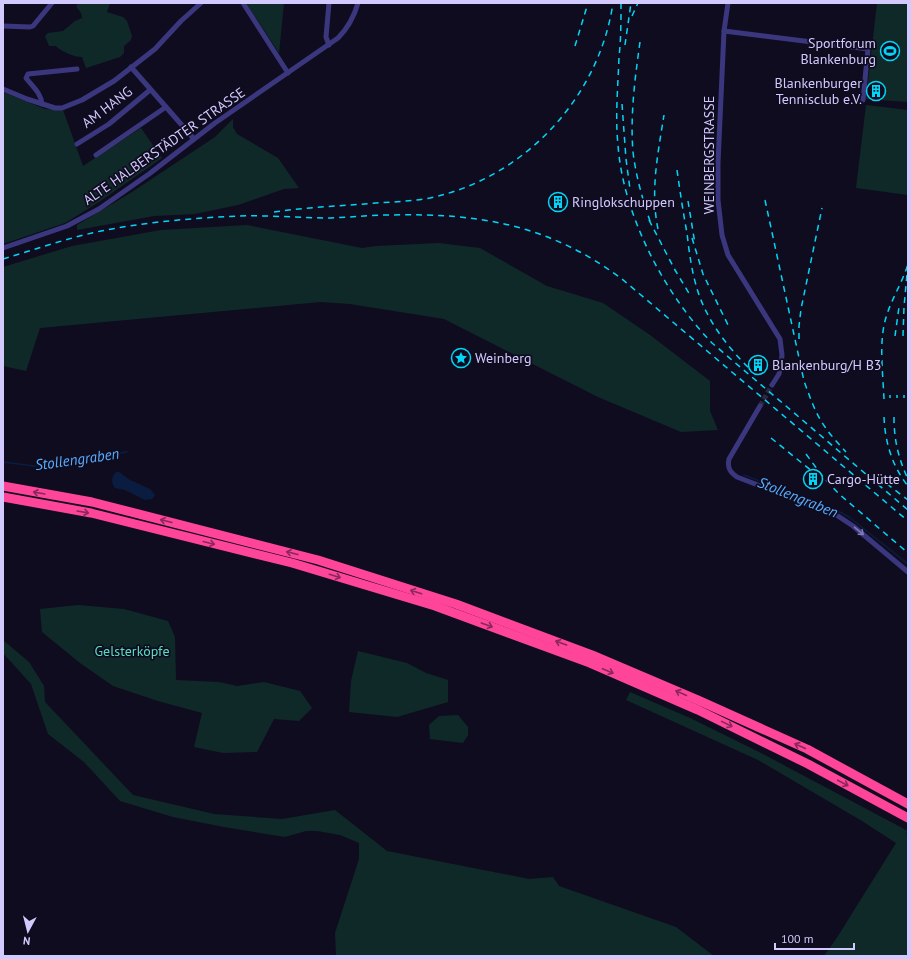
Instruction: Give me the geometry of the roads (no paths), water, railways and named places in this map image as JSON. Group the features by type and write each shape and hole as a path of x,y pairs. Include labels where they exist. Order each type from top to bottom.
{"highway":[{"path":"3,486 92,502 310,558 456,604 592,655 700,701 807,749 908,804"},
{"path":"3,497 91,513 292,563 435,606 590,663 698,710 808,764 908,818"}],"street":[{"path":"3,26 33,26 52,3"},
{"name":"AM HANG","path":"3,89 55,108 62,108 82,100 114,81 155,49 181,21 201,3"},
{"path":"243,3 288,73"},
{"path":"329,3 326,37 329,45"},
{"name":"ALTE HALBERSTÄDTER STRASSE","path":"3,248 56,230 85,216 131,188 194,139 344,33 353,18 358,3"},
{"name":"WEINBERGSTRASSE","path":"728,3 724,31 718,179 722,235 728,254 780,339 782,355 781,365 779,374 772,385"},
{"path":"724,31 868,48 863,100"},
{"name":"AM HANG","path":"131,67 194,139"},
{"path":"42,104 41,97 26,78 28,74 77,69"},
{"name":"AM HANG","path":"78,144 109,124 150,90"},
{"path":"96,155 166,107"},
{"path":"760,406 733,452 728,464 729,470 737,477 838,516 853,526 908,572"}],"water":[{"path":"116,472 119,472 130,480 150,489 155,495 152,499 145,500 125,490 115,488 112,480"}],"waterway":[{"name":"Stollengraben","path":"3,462 34,466 127,452"},
{"name":"Stollengraben","path":"744,475 840,512 849,517 908,564"}],"tunnel":[{"path":"760,406 772,385"}],"railway":[{"path":"575,46 588,3"},
{"path":"274,212 430,198 464,188 496,172 526,153 552,129 574,101 592,71 605,38 613,3"},
{"path":"621,3 617,123 618,145 622,172 628,198 637,225 662,277 694,323 712,343 908,510"},
{"path":"625,45 631,3"},
{"path":"632,16 638,3"},
{"path":"640,42 635,83 632,138 636,171 651,224"},
{"path":"622,104 630,189"},
{"path":"658,229 655,186 657,158 664,115"},
{"path":"677,170 691,264 699,294 711,321 722,337 754,373"},
{"path":"765,200 804,381 821,422 846,452"},
{"path":"688,201 695,244"},
{"path":"799,339 801,309 822,208"},
{"path":"3,259 64,240 101,231 170,221 238,216 331,218 377,215 424,215 484,220 541,234 568,246 595,261 622,279 908,521"},
{"path":"649,220 690,295"},
{"path":"692,238 703,274 730,329"},
{"path":"884,399 882,360 883,330 890,306 903,279 908,264"},
{"path":"903,336 907,274"},
{"path":"895,336 899,307"},
{"path":"884,417 890,453 902,478 908,486"},
{"path":"894,417 897,448 907,477"},
{"path":"771,438 818,476"},
{"path":"806,454 823,477 839,494 908,553"},
{"path":"878,477 908,500"}],"place":[{"name":"Sportforum Blankenburg","path":"890,51"},
{"name":"Blankenburger Tennisclub e.V.","path":"876,91"},
{"name":"Ringlokschuppen","path":"558,202"},
{"name":"Weinberg","path":"461,358"},
{"name":"Blankenburg/H B3","path":"758,365"},
{"name":"Cargo-Hütte","path":"813,479"}],"park label":[{"name":"Gelsterköpfe","path":"132,651"}]}
